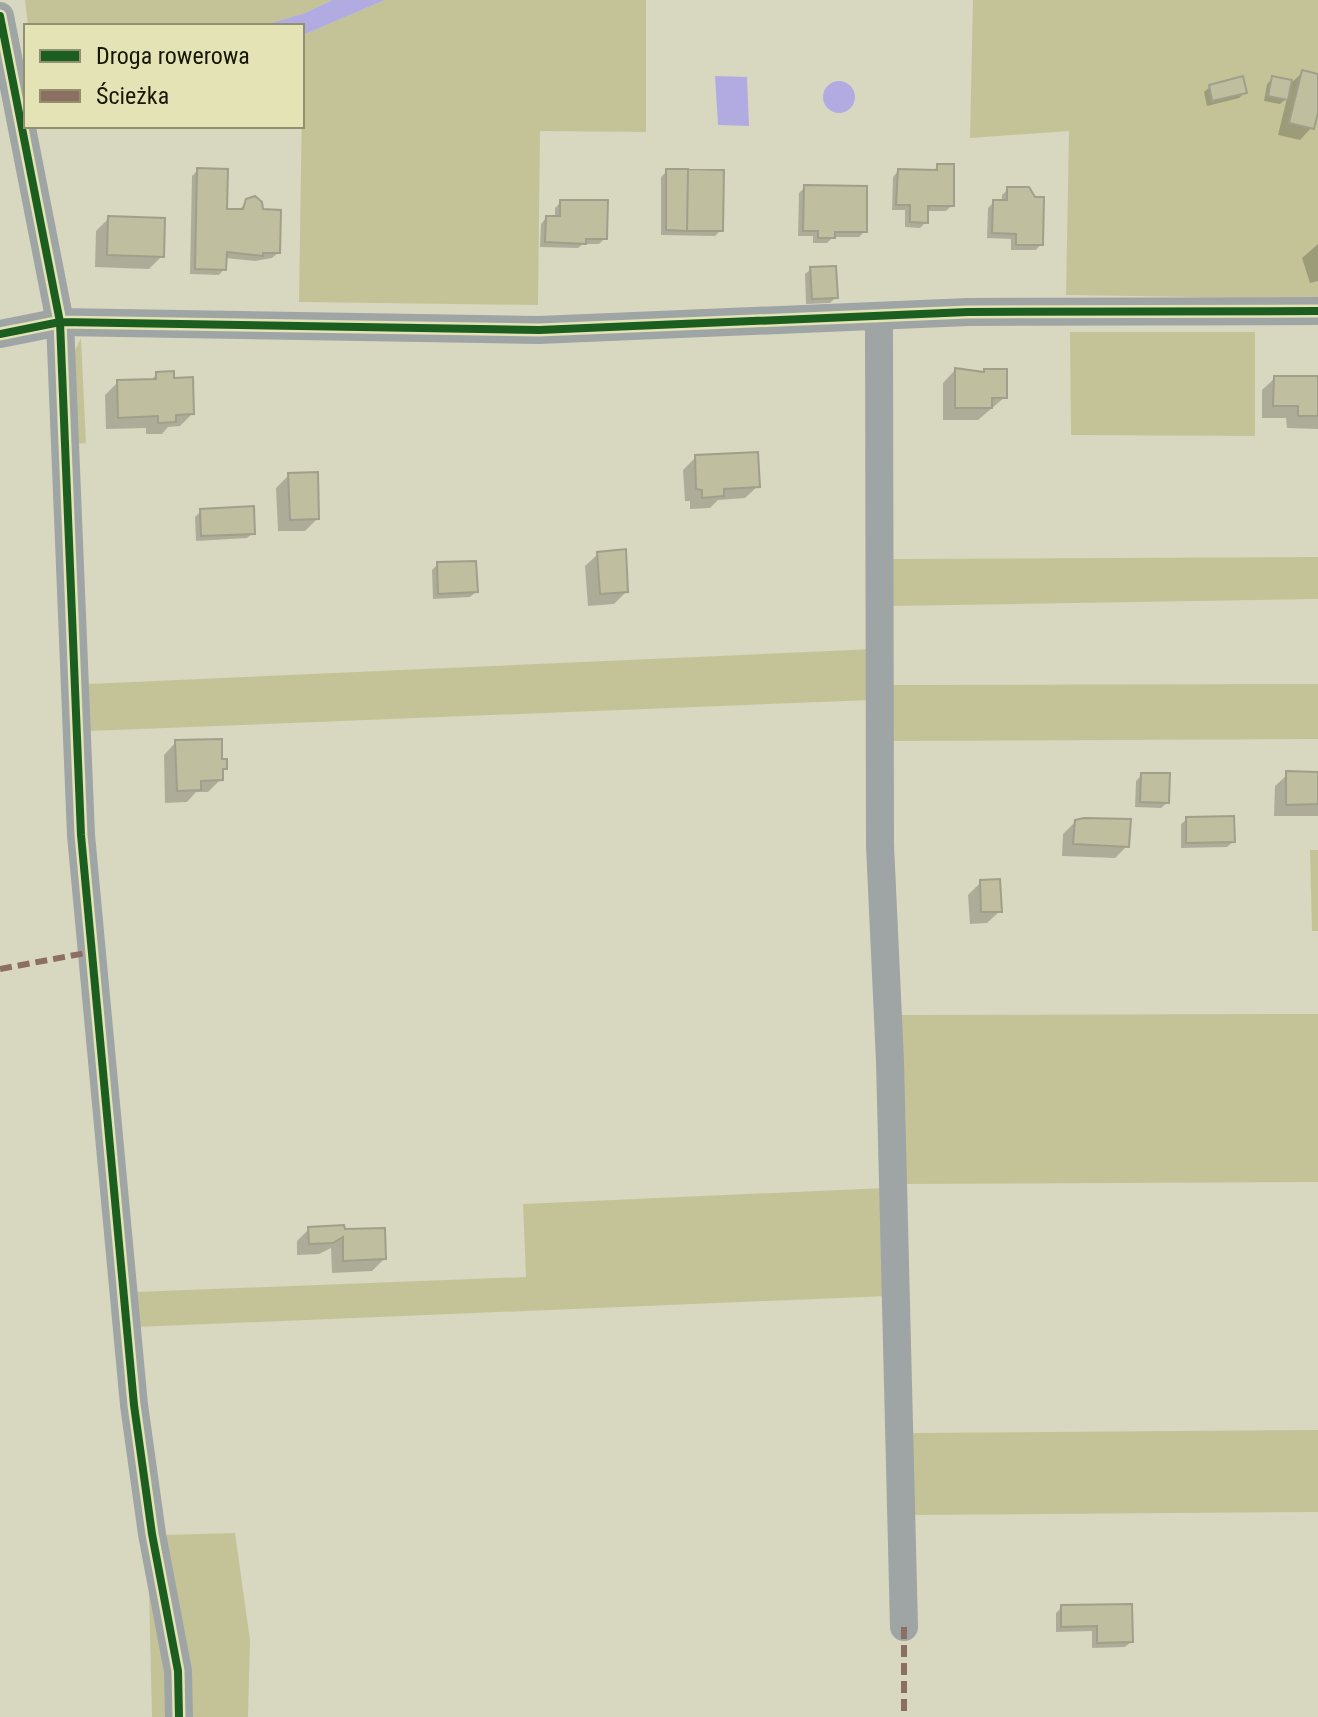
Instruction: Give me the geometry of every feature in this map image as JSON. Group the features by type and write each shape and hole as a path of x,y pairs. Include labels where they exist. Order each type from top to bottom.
{"street":[{"path":"0,16 60,322 84,864 134,1405 152,1534 178,1671 179,1717"},
{"path":"0,334 60,322 539,330 968,312 1318,311"},
{"path":"879,317 880,845 890,1061 904,1627"}],"green space":[{"path":"25,0 332,0 305,13 268,24 28,24"},
{"path":"385,0 646,0 646,132 540,131 538,305 299,302 304,35"},
{"path":"973,0 1318,0 1318,299 1066,295 1069,131 970,138"},
{"path":"1070,332 1255,332 1255,436 1071,435"},
{"path":"81,338 86,443 71,444 69,363"},
{"path":"1318,557 1318,599 891,606 891,559"},
{"path":"874,649 872,700 89,731 88,684"},
{"path":"1318,684 1318,739 890,741 889,685"},
{"path":"1310,850 1318,850 1318,931 1312,931"},
{"path":"1318,1014 1318,1182 904,1184 898,1015"},
{"path":"885,1188 888,1296 137,1327 135,1292 526,1277 523,1204"},
{"path":"1318,1430 1318,1512 910,1515 906,1433"},
{"path":"235,1533 250,1640 248,1717 185,1717 165,1535"},
{"path":"148,1548 167,1631 168,1717 152,1717"}],"shaded area":[{"path":"332,0 385,0 304,35 304,24 268,24 305,13"},
{"path":"715,76 747,77 749,126 718,125"},
{"path":"839,81 850,86 855,97 850,108 839,113 828,108 823,97 828,86"}],"building":[{"path":"1302,70 1318,74 1318,113 1314,129 1289,123"},
{"path":"1243,76 1247,93 1212,101 1209,85"},
{"path":"1272,76 1292,80 1288,100 1268,96"},
{"path":"937,164 954,164 954,206 928,206 928,223 910,222 910,205 896,205 898,169 937,170"},
{"path":"197,168 228,169 227,209 243,209 246,199 255,196 262,202 263,209 281,210 280,253 263,253 263,256 227,252 226,270 195,269"},
{"path":"666,169 688,169 687,231 666,230"},
{"path":"688,169 724,170 723,231 687,231"},
{"path":"804,185 867,186 867,232 835,232 835,238 818,238 818,231 803,231"},
{"path":"1007,187 1029,187 1035,197 1044,197 1043,245 1016,245 1016,234 992,233 993,200 1007,200"},
{"path":"560,200 608,200 607,239 586,239 586,244 545,242 546,216 560,216"},
{"path":"108,216 165,218 164,257 107,255"},
{"path":"836,266 838,298 812,299 810,267"},
{"path":"955,368 984,372 984,369 1007,369 1007,398 992,398 992,408 955,408"},
{"path":"174,371 174,378 193,377 194,414 176,415 176,422 158,423 158,416 118,418 117,380 156,379 156,372"},
{"path":"1274,376 1318,376 1318,416 1298,416 1298,406 1273,406"},
{"path":"758,452 760,487 724,489 724,496 702,498 702,490 696,489 695,455"},
{"path":"318,472 319,519 290,520 288,473"},
{"path":"254,506 255,534 201,536 200,509"},
{"path":"626,549 628,592 600,594 597,552"},
{"path":"476,561 478,592 438,594 437,562"},
{"path":"222,739 222,759 227,759 223,780 201,781 201,790 177,791 175,740"},
{"path":"1286,771 1318,772 1318,804 1286,805"},
{"path":"1141,773 1170,773 1169,803 1140,802"},
{"path":"1234,816 1235,842 1186,843 1186,817"},
{"path":"1131,819 1129,847 1073,844 1075,820"},
{"path":"1000,879 1002,912 981,912 980,880"},
{"path":"344,1225 345,1229 385,1228 386,1259 343,1261 343,1237 333,1243 309,1244 308,1227"},
{"path":"1132,1604 1133,1642 1097,1643 1097,1626 1061,1627 1061,1605"}],"marked path":[{"path":"0,969 91,952"},
{"path":"904,1627 904,1717"}],"cycle path":[{"path":"0,16 60,322 81,835 134,1405 152,1534 178,1671 179,1717"},
{"path":"0,334 60,322 539,330 968,312 1318,311"}]}
